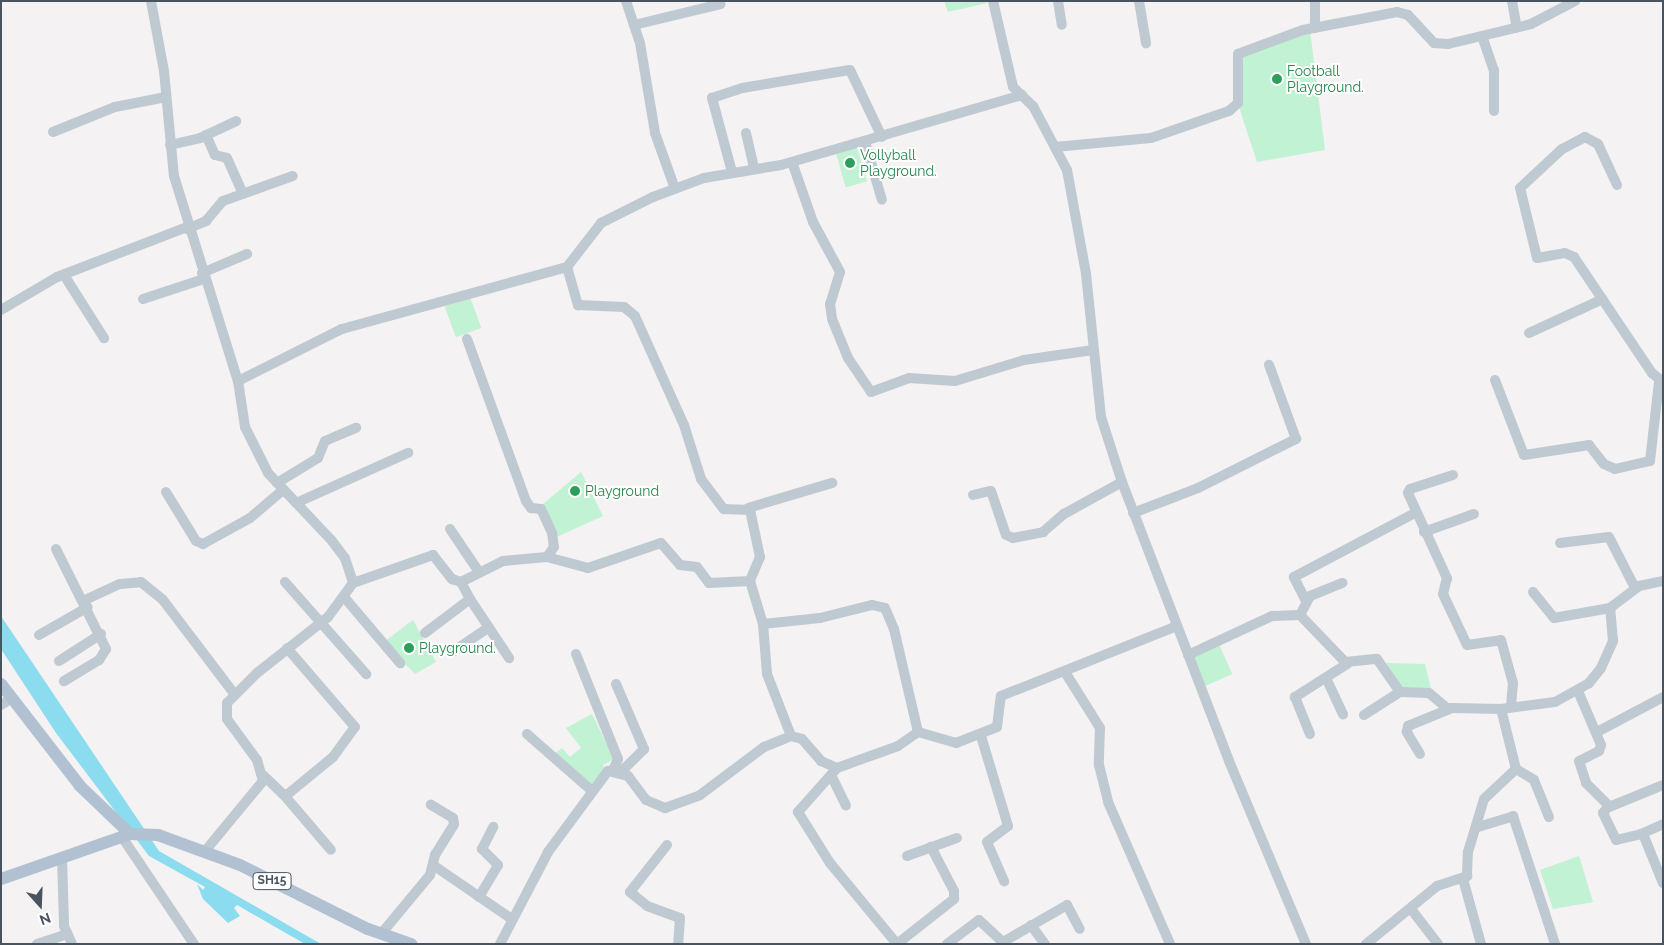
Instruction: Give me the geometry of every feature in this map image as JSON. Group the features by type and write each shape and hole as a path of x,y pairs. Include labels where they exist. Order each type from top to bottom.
{"main road":[{"path":"1,684 6,701 126,836 1,879"},
{"name":"SH15","path":"126,836 158,835 205,851 381,934 411,944"}],"street":[{"path":"151,1 166,97 170,145 187,228 238,381 245,427 280,486 345,558 354,583"},
{"path":"626,1 634,25 655,133 675,189"},
{"path":"993,1 1007,70 1013,87 1033,106 1055,147 1075,205 1101,417 1132,513 1306,944"},
{"path":"1058,1 1062,25"},
{"path":"1139,1 1146,43"},
{"path":"1315,1 1315,28"},
{"path":"1512,1 1517,28"},
{"path":"1055,147 1151,138 1229,111 1238,103 1238,54 1315,28 1398,12 1408,15 1434,43 1482,36 1517,28 1575,1"},
{"path":"634,25 721,4"},
{"path":"1482,36 1494,70 1494,111"},
{"path":"732,172 712,98 742,88 850,70 882,137"},
{"path":"238,381 342,329 567,266 601,223 675,189 732,172 792,162 1022,95"},
{"path":"53,132 123,104 166,97"},
{"path":"170,145 206,135 236,121"},
{"path":"746,132 754,169"},
{"path":"206,135 215,156 227,158 243,194"},
{"path":"1495,380 1524,455 1588,444 1604,464 1615,469 1650,461 1661,382 1569,254 1537,258 1520,188 1562,149 1584,137 1598,144 1617,184"},
{"path":"865,142 882,200"},
{"path":"792,162 813,222 840,272 830,304 832,320 848,358 871,392 909,378 955,381 1024,360 1093,350"},
{"path":"1,310 64,275 209,219 215,206 293,176"},
{"path":"143,299 203,276 247,254"},
{"path":"567,266 578,305 631,310 678,411 701,479 724,509 748,508 832,483"},
{"path":"64,275 104,338"},
{"path":"1529,333 1603,299"},
{"path":"468,339 526,501 531,508 541,509 552,533 554,547 547,557"},
{"path":"1132,513 1198,488 1296,439 1269,365"},
{"path":"166,492 196,541 203,544 250,518 280,486 318,458 325,441 356,428"},
{"path":"296,503 408,453"},
{"path":"1453,475 1410,489 1416,513 1447,578 1443,594 1467,645 1501,640 1513,684 1511,704"},
{"path":"973,494 991,491 1006,535 1013,538 1043,532 1064,514 1122,482"},
{"path":"748,508 760,557 750,581 763,624 767,674 791,736"},
{"path":"1188,655 1272,616 1300,615 1306,610 1306,601 1294,576 1416,513"},
{"path":"1424,532 1474,514"},
{"path":"450,529 479,572"},
{"path":"1560,544 1609,537 1635,588"},
{"path":"461,582 503,561 547,557 588,568 661,543 680,565 697,567 709,583 750,581"},
{"path":"56,549 87,604 101,634 104,655 64,681"},
{"path":"331,850 263,775 227,719 227,703 287,648 320,624 354,583 433,556 452,579 461,582 509,658"},
{"path":"1533,592 1554,618 1610,608 1635,588 1663,581"},
{"path":"39,635 120,584 141,582 167,605 235,695"},
{"path":"285,582 366,674"},
{"path":"1306,601 1342,583"},
{"path":"344,597 400,663"},
{"path":"425,633 470,599"},
{"path":"763,624 820,618 872,605 885,608 894,628 918,732"},
{"path":"1420,754 1406,729 1448,709 1500,709 1511,704 1555,702 1578,691 1608,656 1613,641 1610,608"},
{"path":"1300,615 1346,662"},
{"path":"918,732 947,743 981,736 997,727 1001,696 1177,626"},
{"path":"454,651 489,627"},
{"path":"58,661 101,634"},
{"path":"284,796 333,757 355,727 287,648"},
{"path":"576,654 618,758 617,771 646,800 657,806 674,807 700,795 764,747 791,736 802,739 821,761 834,772 846,806"},
{"path":"1346,662 1377,659 1400,692"},
{"path":"1310,734 1295,697 1345,670 1346,662"},
{"path":"1065,672 1100,728 1099,765 1108,802 1170,944"},
{"path":"1327,680 1343,714"},
{"path":"500,944 510,918 591,790 644,749 616,684"},
{"path":"1578,691 1597,732 1601,749 1582,758 1579,765 1586,782 1609,807"},
{"path":"1364,714 1400,692 1428,693 1448,709"},
{"path":"1597,732 1663,697"},
{"path":"1500,709 1516,769 1534,780 1549,817"},
{"path":"918,732 898,746 834,772 798,812 830,863 897,944 954,899 954,891 931,847"},
{"path":"527,734 591,790"},
{"path":"981,736 1008,826 987,842 1004,881"},
{"path":"1480,944 1463,879 1484,799 1516,769"},
{"path":"205,851 260,789 263,775"},
{"path":"1663,785 1609,807 1603,813 1616,840 1641,834 1663,824"},
{"path":"381,934 433,865 455,821 431,805"},
{"path":"1478,827 1506,814 1515,818 1555,944"},
{"path":"479,897 498,865 482,849 494,827"},
{"path":"1641,834 1663,883"},
{"path":"126,836 194,944"},
{"path":"907,856 957,838"},
{"path":"667,845 630,892 647,906 680,918 678,944"},
{"path":"62,857 67,934 72,944"},
{"path":"433,865 510,918"},
{"path":"1366,944 1437,886 1463,879"},
{"path":"947,944 977,921 1001,942 1067,905 1080,929"},
{"path":"1411,909 1438,944"},
{"path":"1032,925 1045,944"},
{"path":"37,944 67,934"}],"green space":[{"path":"944,1 986,1 987,3 948,12"},
{"name":"Football Playground.","path":"1310,30 1325,150 1257,162 1238,104 1238,54"},
{"name":"Vollyball Playground.","path":"855,140 867,181 846,187 834,146"},
{"path":"470,297 481,328 456,337 445,306"},
{"name":"Playground","path":"581,472 603,516 550,540 536,510"},
{"name":"Playground.","path":"413,620 436,662 415,674 384,642"},
{"path":"1218,642 1232,674 1202,687 1188,655"},
{"path":"1386,663 1425,664 1433,697 1396,697"},
{"path":"592,714 614,759 603,765 606,771 589,789 550,757 562,748 570,757 581,748 566,728"},
{"path":"1579,856 1593,902 1553,909 1540,870"}],"water":[{"path":"1,616 159,851 321,944 305,944 237,905 234,908 240,916 228,923 203,899 197,884 203,890 205,887 149,856 56,733 1,649"}],"place":[{"name":"Football Playground.","path":"1277,79"},
{"name":"Vollyball Playground.","path":"850,163"},
{"name":"Playground","path":"575,491"},
{"name":"Playground.","path":"409,648"}]}
